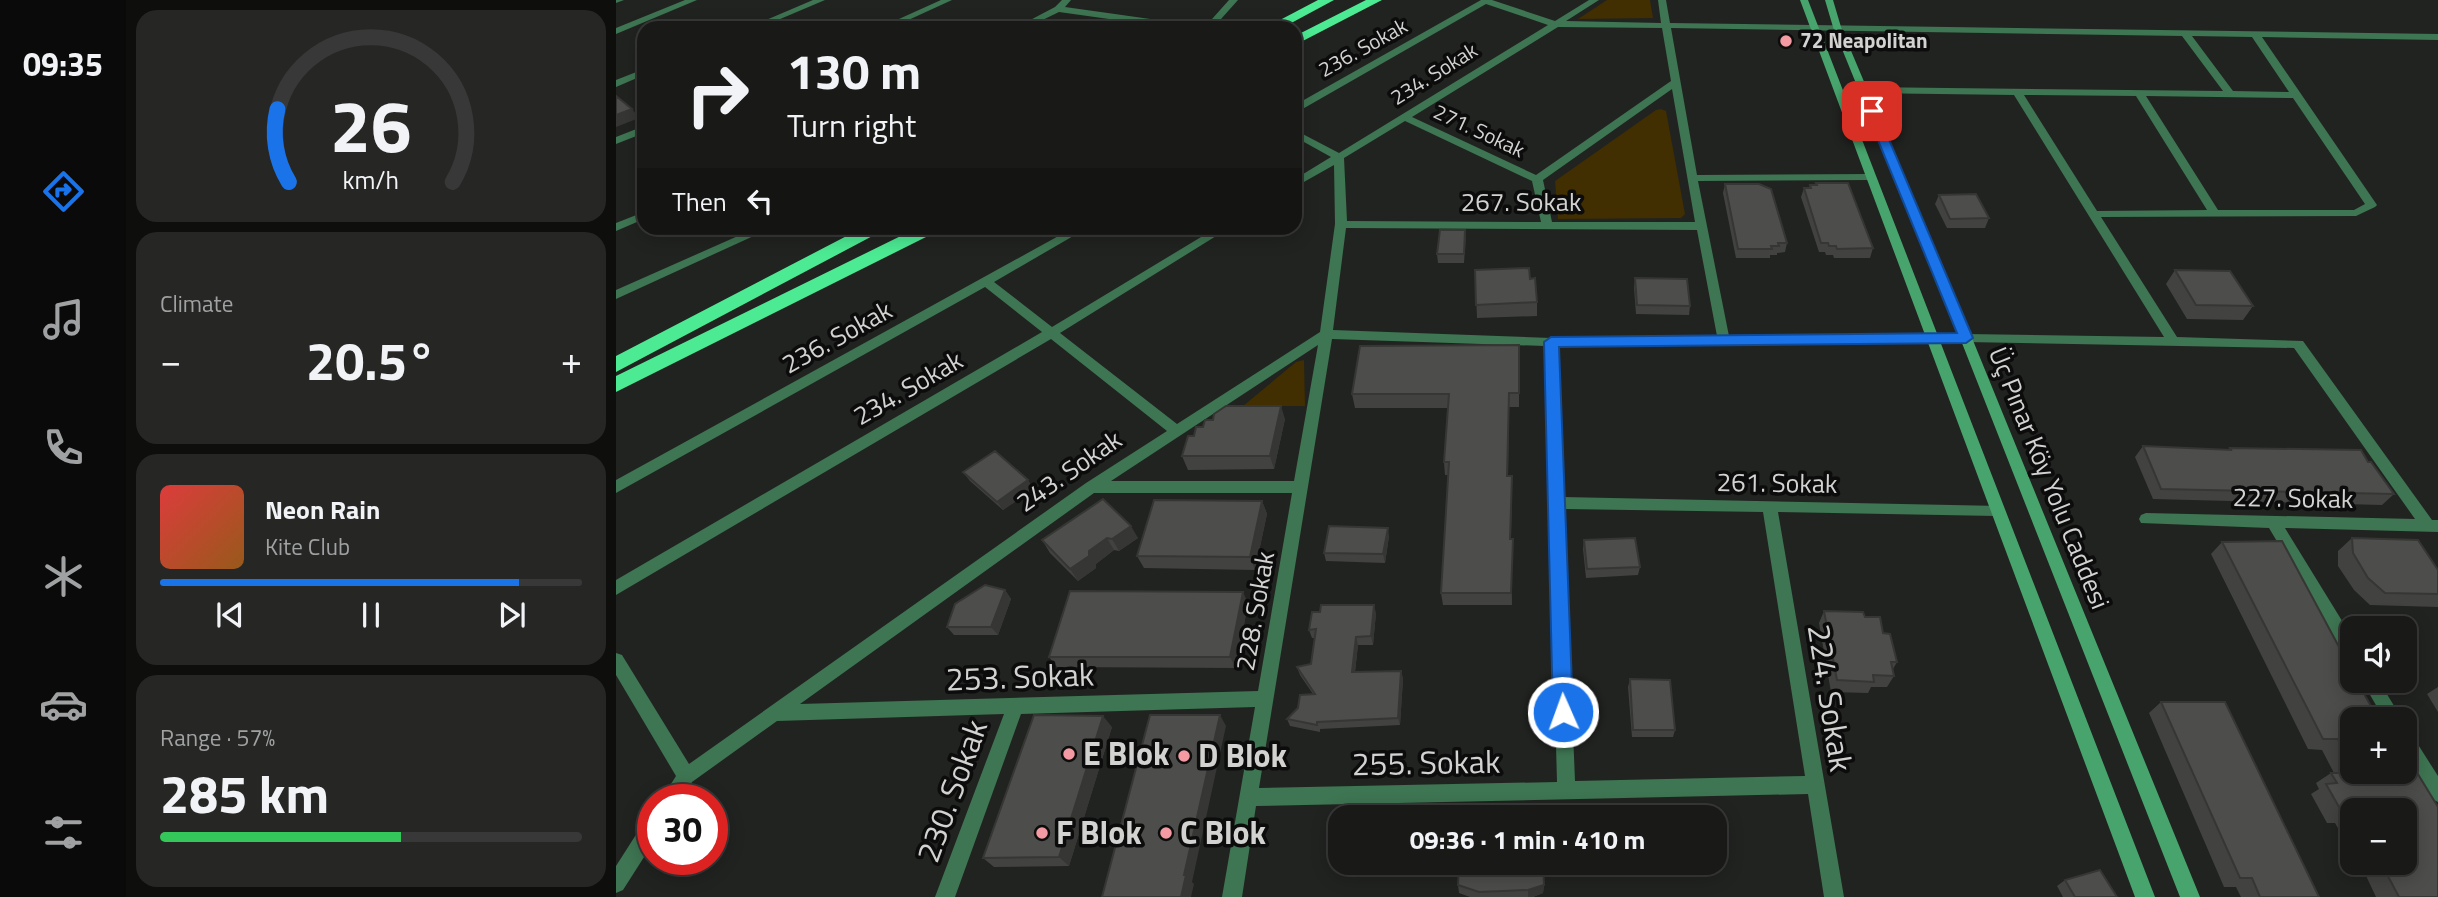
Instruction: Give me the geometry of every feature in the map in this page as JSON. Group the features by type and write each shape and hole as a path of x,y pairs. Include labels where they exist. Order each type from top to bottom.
{"highway":[{"path":"1286,21 1328,0"},
{"path":"1302,37 1376,0"},
{"path":"616,349 858,235"},
{"path":"616,365 860,235"},
{"path":"616,385 916,235"}],"main road":[{"path":"1804,0 2145,897"},
{"name":"Üç Pınar Köy Yolu Caddesi","path":"1829,0 1862,90 1966,338 2190,897"}],"street":[{"path":"641,21 693,0"},
{"path":"768,21 821,0"},
{"path":"929,0 944,2"},
{"path":"1033,21 1058,9 1067,0"},
{"path":"1214,21 1234,0"},
{"path":"1487,0 1555,24 2438,37"},
{"name":"236. Sokak","path":"1302,104 1487,0"},
{"name":"234. Sokak","path":"1302,180 1595,0"},
{"path":"1662,0 1692,178 1724,341"},
{"path":"901,21 944,2"},
{"path":"1058,9 1148,21"},
{"path":"1112,21 1122,17"},
{"path":"616,31 637,23"},
{"path":"2184,32 2230,94"},
{"path":"2093,214 2356,213 2371,205 2255,34"},
{"path":"616,72 621,82"},
{"path":"1547,225 1538,179 1675,83"},
{"path":"1862,90 2297,95"},
{"path":"2017,92 2174,343"},
{"path":"2139,93 2215,214"},
{"name":"271. Sokak","path":"1404,117 1538,179"},
{"path":"616,141 637,132"},
{"path":"1302,137 1339,157 1340,224 1326,334 1551,342 1966,338 2298,344 2433,526"},
{"path":"1692,178 1870,177"},
{"path":"616,227 637,218"},
{"name":"267. Sokak","path":"1340,224 1701,226"},
{"path":"616,295 749,235"},
{"name":"236. Sokak","path":"616,487 1068,235"},
{"name":"234. Sokak","path":"616,589 1051,333 1212,235"},
{"path":"985,281 1175,430"},
{"name":"243. Sokak","path":"681,784 686,776 1091,487 1326,334"},
{"name":"228. Sokak","path":"1232,897 1326,334"},
{"path":"1551,342 1566,790"},
{"path":"1091,487 1301,487"},
{"name":"261. Sokak","path":"1556,503 1996,510"},
{"name":"224. Sokak","path":"1770,508 1834,897"},
{"name":"227. Sokak","path":"2146,519 2433,526"},
{"path":"2273,522 2340,632"},
{"path":"616,660 686,776"},
{"name":"253. Sokak","path":"777,713 1265,699"},
{"name":"230. Sokak","path":"944,897 1015,706"},
{"path":"2417,759 2438,793"},
{"name":"255. Sokak","path":"1249,797 1814,785"},
{"path":"616,883 637,851"}],"shaded area":[{"path":"1607,0 1650,0 1653,18 1578,19"},
{"path":"1661,109 1666,111 1685,214 1681,218 1558,219 1555,181"},
{"path":"1304,360 1305,406 1243,406 1296,362"}],"building":[{"path":"616,96 632,109 616,115"},
{"path":"1816,183 1848,183 1873,248 1837,249 1828,243 1821,243 1804,188 1811,188 1810,185 1817,185"},
{"path":"1725,184 1759,184 1771,189 1787,243 1778,243 1779,246 1771,246 1772,249 1738,249"},
{"path":"1976,194 1989,218 1950,219 1939,195"},
{"path":"1440,230 1465,230 1464,254 1437,254"},
{"path":"1529,268 1530,279 1535,278 1537,302 1476,305 1475,270"},
{"path":"2175,270 2230,271 2253,306 2196,305"},
{"path":"1635,278 1687,279 1690,306 1637,305"},
{"path":"1519,345 1519,393 1509,393 1507,476 1512,476 1511,593 1441,593 1449,462 1444,462 1449,394 1352,394 1360,346"},
{"path":"1226,406 1281,406 1270,456 1182,456 1188,436 1194,436 1196,427 1203,427 1205,420 1213,420 1214,414"},
{"path":"2143,446 2231,450 2230,448 2361,450 2394,494 2161,489"},
{"path":"995,451 1028,480 997,502 963,472"},
{"path":"1103,499 1131,526 1112,539 1107,538 1089,551 1089,556 1070,569 1042,540"},
{"path":"1154,500 1262,501 1250,557 1137,556"},
{"path":"1329,526 1388,528 1383,554 1324,553"},
{"path":"1635,538 1640,567 1587,569 1584,540"},
{"path":"2352,538 2418,540 2438,570 2438,594 2385,593 2368,578 2353,553"},
{"path":"2282,541 2340,649 2340,693 2364,693 2371,707 2340,707 2340,743 2338,739 2323,739 2222,542"},
{"path":"985,585 1005,590 991,627 947,627 955,604"},
{"path":"1070,591 1243,592 1230,657 1049,657"},
{"path":"1321,605 1374,605 1371,636 1356,637 1352,672 1401,671 1398,718 1317,722 1317,725 1287,719 1298,708 1300,695 1315,694 1297,667 1311,664 1316,629 1309,630 1312,612 1320,612"},
{"path":"1824,611 1863,612 1865,617 1880,617 1883,633 1890,634 1897,662 1891,662 1894,676 1873,675 1874,682 1837,680"},
{"path":"1630,679 1670,680 1675,730 1633,730"},
{"path":"2161,702 2225,702 2319,897 2260,897 2252,878 2240,878"},
{"path":"1034,715 1103,716 1059,857 983,858"},
{"path":"1150,715 1220,715 1181,897 1102,897"},
{"path":"2331,773 2340,773 2340,784 2417,784 2417,773 2438,807 2438,897 2399,897 2387,875 2417,875 2417,798 2340,798 2340,809 2326,784 2337,783"},
{"path":"2100,870 2117,897 2075,897 2065,880"},
{"path":"1458,875 1544,875 1544,885 1528,890 1479,892 1458,885"}],"place":[{"name":"72 Neapolitan","path":"1786,41"},
{"name":"E Blok","path":"1069,754"},
{"name":"D Blok","path":"1184,756"},
{"name":"F Blok","path":"1042,833"},
{"name":"C Blok","path":"1166,833"}],"route":[{"path":"1563,712 1551,342 1966,338 1872,111"}]}
